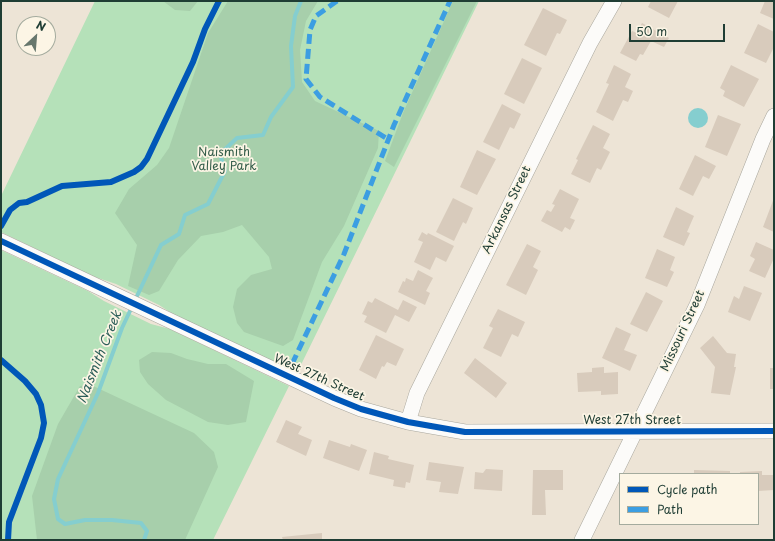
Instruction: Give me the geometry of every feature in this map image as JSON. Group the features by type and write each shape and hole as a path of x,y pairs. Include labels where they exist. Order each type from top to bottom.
{"street":[{"name":"Arkansas Street","path":"408,422 417,393 590,43 614,1"},
{"name":"Missouri Street","path":"582,540 697,305 774,116"},
{"name":"West 27th Street","path":"1,241 334,398 361,409 408,422 465,432 774,431"}],"green space":[{"name":"Naismith Valley Park","path":"95,1 479,1 297,373 176,316 159,305 116,284 92,276 1,232 1,196"},
{"path":"163,1 198,1 190,11 175,10"},
{"path":"228,1 318,1 306,21 300,50 302,82 315,101 379,131 378,148 344,226 322,262 293,340 283,346 244,332 237,323 233,307 237,289 251,275 272,269 269,257 242,225 223,232 201,236 178,260 159,291 149,295 128,286 137,245 115,213 129,189 157,165 169,148 208,33"},
{"path":"453,1 477,1 394,167 385,161 403,113"},
{"path":"1,250 88,291 104,301 151,324 170,329 289,386 213,540 1,540"},
{"path":"152,352 171,353 208,364 226,364 254,381 246,422 228,425 208,422 166,400 148,384 140,372 139,360"},
{"path":"91,385 194,433 214,452 218,467 185,540 37,540 32,496 58,424 80,386"}],"water":[{"path":"698,108 705,111 708,118 705,125 698,128 691,125 688,118 691,111"}],"building":[{"path":"651,1 678,1 669,18 648,7"},
{"path":"765,1 774,1 774,19 760,13"},
{"path":"543,8 567,20 560,34 557,33 546,56 524,45"},
{"path":"642,23 669,38 664,47 651,41 643,55 640,54 636,61 620,53 632,31 637,33"},
{"path":"758,24 774,32 774,47 766,63 744,53"},
{"path":"522,58 542,68 524,104 504,94"},
{"path":"614,65 631,74 625,87 633,91 628,102 623,100 613,121 596,112 609,84 606,83"},
{"path":"731,65 759,79 744,107 723,96 725,91 720,88"},
{"path":"502,104 521,114 514,129 510,127 499,150 483,142"},
{"path":"718,115 741,124 727,156 705,147"},
{"path":"593,125 610,134 603,148 610,152 601,170 597,168 590,183 571,174 578,160 576,159"},
{"path":"477,150 496,159 477,195 460,187"},
{"path":"695,155 716,166 709,179 703,176 693,196 679,189"},
{"path":"560,189 579,199 570,218 575,220 570,230 565,227 562,232 541,221 547,210 551,212 555,205 552,204"},
{"path":"453,198 473,208 466,224 463,222 454,241 436,232"},
{"path":"774,198 774,232 763,227"},
{"path":"676,207 694,216 687,232 690,233 684,246 663,237"},
{"path":"422,232 427,235 428,233 454,246 446,262 436,257 430,270 414,262 423,242 418,240"},
{"path":"756,242 774,250 774,258 765,278 749,271 755,259 750,256"},
{"path":"527,244 541,251 533,267 538,270 526,295 506,285"},
{"path":"657,249 675,257 670,270 674,272 667,287 645,278"},
{"path":"418,270 433,278 426,291 430,293 425,305 398,292 406,278 413,281"},
{"path":"744,286 762,293 750,321 728,312 734,296 739,299"},
{"path":"646,292 663,301 647,332 630,324"},
{"path":"375,298 398,310 403,300 417,307 409,322 395,315 386,333 364,322 367,316 362,314 368,301 372,303"},
{"path":"498,309 525,322 518,337 512,334 501,357 483,348 493,328 489,326"},
{"path":"616,327 631,334 624,350 637,355 630,371 602,358"},
{"path":"376,335 404,349 396,366 387,362 384,367 382,366 376,379 359,370"},
{"path":"713,336 727,353 736,354 734,367 736,367 730,395 711,393 715,367 700,348"},
{"path":"475,358 507,383 496,398 464,373"},
{"path":"604,367 604,373 618,372 618,394 601,395 601,391 578,392 577,373 592,372 592,368"},
{"path":"770,368 774,368 774,389 770,389"},
{"path":"286,420 302,427 298,434 312,440 306,456 276,442"},
{"path":"329,440 350,447 351,444 367,450 359,471 323,458"},
{"path":"374,452 389,456 388,459 414,465 410,483 406,482 405,488 393,486 394,480 369,474"},
{"path":"429,462 464,467 458,494 439,492 441,482 426,480"},
{"path":"486,469 503,470 502,491 474,489 475,472 483,473"},
{"path":"533,470 563,470 563,490 545,490 546,515 532,515"},
{"path":"694,470 730,471 730,473 694,473"},
{"path":"762,471 762,475 774,475 774,490 759,491 759,473 740,472"},
{"path":"322,533 322,540 283,540 282,537"}],"waterway":[{"name":"Naismith Creek","path":"144,540 147,531 141,523 112,520 85,520 65,524 58,519 54,499 58,479 98,393 122,328 161,245 179,234 185,215 208,204 225,171 220,154 237,138 263,135 271,117 293,87 291,46 295,16 301,1"}],"marked path":[{"path":"337,1 316,16 310,30 306,79 320,97 389,140"},
{"path":"292,364 344,254 394,125 450,1"}],"cycle path":[{"path":"1,226 10,210 19,203 27,202 62,186 111,182 134,172 141,167 147,159 193,62 205,29 219,1"},
{"path":"1,241 334,398 361,409 408,422 465,432 774,431"},
{"path":"1,360 25,381 36,394 41,405 44,423 41,438 9,522 8,540"}]}
